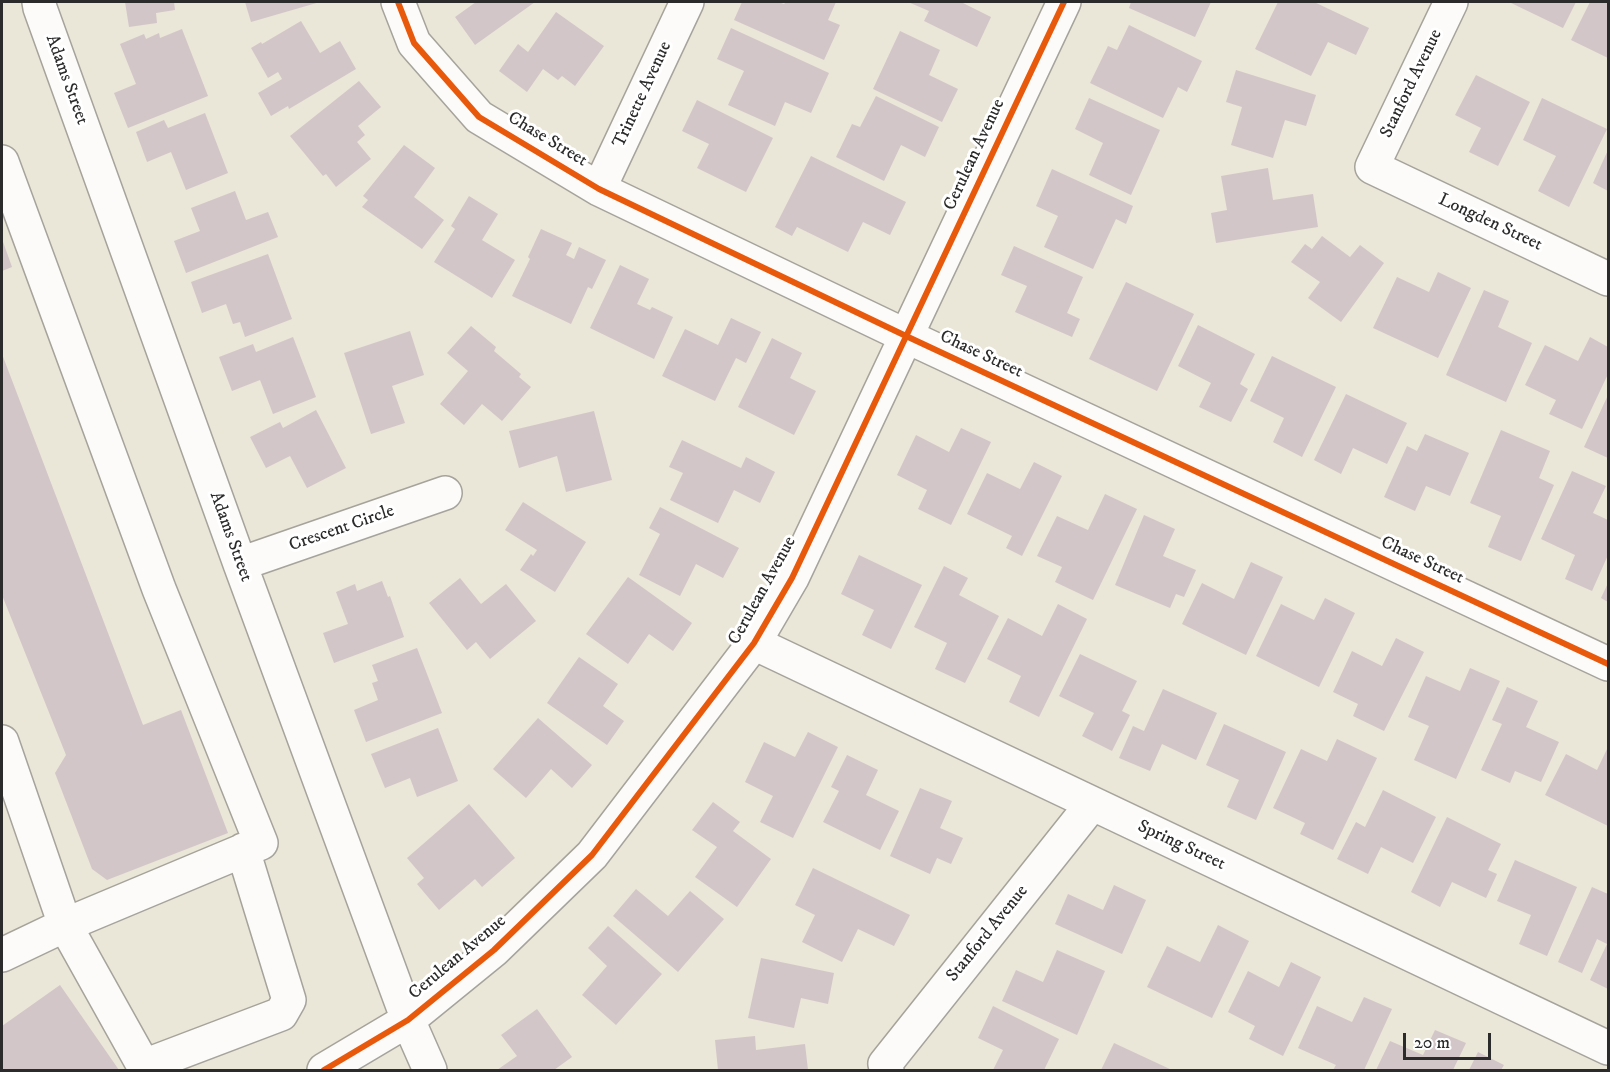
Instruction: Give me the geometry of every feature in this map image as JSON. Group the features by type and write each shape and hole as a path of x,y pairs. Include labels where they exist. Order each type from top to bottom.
{"street":[{"name":"Adams Street","path":"39,2 240,564 408,1020 430,1071"},
{"name":"Chase Street","path":"398,2 414,43 479,117 599,189 906,336 1608,664"},
{"name":"Trinette Avenue","path":"599,189 687,2"},
{"name":"Cerulean Avenue","path":"324,1071 408,1020 494,950 592,855 754,643 792,578 1064,2"},
{"name":"Stanford Avenue","path":"1372,167 1451,2"},
{"path":"2,162 159,589 261,843 65,925 2,955"},
{"name":"Longden Street","path":"1372,167 1608,279"},
{"name":"Crescent Circle","path":"240,564 445,493"},
{"name":"Spring Street","path":"754,643 1608,1048"},
{"path":"2,741 65,925 145,1069 281,1014 289,1000 243,850"},
{"name":"Stanford Avenue","path":"886,1067 1092,804"}],"building":[{"path":"125,2 174,2 175,10 156,13 157,23 129,27"},
{"path":"245,2 320,2 251,22"},
{"path":"476,2 535,2 475,45 455,17"},
{"path":"742,2 784,4 786,2 836,2 828,20 840,25 824,60 734,20"},
{"path":"908,2 964,2 991,17 977,47 924,21 929,11"},
{"path":"1131,2 1211,2 1195,37 1129,8"},
{"path":"1278,2 1314,2 1369,28 1356,55 1328,42 1311,76 1255,49"},
{"path":"1509,2 1576,2 1563,28"},
{"path":"1590,2 1608,2 1608,58 1571,40"},
{"path":"556,12 604,46 575,86 562,76 558,80 543,69 527,92 499,71 518,44 528,52"},
{"path":"301,21 320,53 340,41 356,69 289,109 288,106 271,116 258,93 282,79 278,72 268,78 251,48"},
{"path":"1129,25 1202,61 1187,92 1178,87 1163,118 1090,83 1108,46 1117,50"},
{"path":"731,28 829,73 811,113 785,102 775,126 728,105 744,71 717,59"},
{"path":"182,29 208,96 128,128 114,93 136,84 120,44 144,34 146,39 159,33 160,38"},
{"path":"900,31 940,50 929,75 958,89 942,122 873,89"},
{"path":"1236,70 1316,95 1306,126 1285,120 1273,158 1231,145 1242,107 1226,102"},
{"path":"1476,75 1530,102 1498,166 1469,152 1481,128 1455,115"},
{"path":"359,81 381,107 358,126 365,135 357,142 371,159 336,187 326,174 323,176 290,136"},
{"path":"876,96 939,127 925,157 901,145 884,181 836,157 852,124 860,127"},
{"path":"1089,98 1160,130 1131,195 1089,175 1103,143 1075,129"},
{"path":"1542,98 1607,129 1569,207 1538,191 1556,156 1523,140"},
{"path":"697,100 773,138 746,192 697,168 709,144 682,131"},
{"path":"205,113 228,173 186,190 171,152 147,162 136,132 164,120 168,128"},
{"path":"404,145 435,168 414,197 444,220 422,249 362,207 368,200 363,196"},
{"path":"1608,150 1608,191 1593,183"},
{"path":"811,156 906,202 890,235 863,222 848,252 797,227 792,236 775,227"},
{"path":"1268,168 1273,200 1313,194 1318,227 1216,243 1211,213 1227,210 1221,176"},
{"path":"1052,169 1133,206 1126,224 1116,219 1093,269 1044,247 1058,216 1036,206"},
{"path":"235,191 246,220 268,212 278,237 186,273 174,241 200,231 191,208"},
{"path":"469,196 498,214 482,240 515,260 492,298 434,262 455,229 451,226"},
{"path":"541,229 572,243 566,255 574,259 579,247 606,260 592,289 588,287 571,324 512,296 530,259 528,257"},
{"path":"1322,236 1350,257 1360,245 1384,263 1341,322 1308,298 1320,282 1291,262 1305,244 1312,249"},
{"path":"2,239 12,267 2,271"},
{"path":"1014,246 1083,277 1067,313 1080,319 1072,337 1015,312 1027,286 1001,275"},
{"path":"268,254 292,319 245,337 240,322 233,324 226,304 202,313 191,282"},
{"path":"620,265 649,279 637,304 650,310 652,307 673,317 654,359 590,328"},
{"path":"1438,272 1471,288 1438,358 1373,328 1397,277 1429,292"},
{"path":"1126,282 1194,314 1157,391 1089,359"},
{"path":"1484,290 1509,301 1498,327 1532,343 1506,402 1446,375"},
{"path":"731,318 761,332 746,363 736,358 715,401 662,376 685,329 718,345"},
{"path":"1198,325 1255,354 1240,384 1248,389 1231,422 1199,407 1211,383 1178,366"},
{"path":"471,326 496,347 494,351 521,374 519,377 531,387 502,421 482,404 464,425 440,404 468,371 447,353"},
{"path":"410,331 424,375 392,386 405,423 371,434 344,353"},
{"path":"293,337 316,397 273,414 260,380 232,391 219,357 253,344 256,352"},
{"path":"1590,337 1608,347 1608,374 1582,429 1549,414 1556,400 1525,385 1545,345 1578,361"},
{"path":"772,338 802,353 790,378 816,391 794,435 738,407"},
{"path":"2,354 143,725 181,710 228,833 107,880 92,869 55,773 66,755 2,595"},
{"path":"1272,356 1336,387 1302,457 1273,442 1284,418 1250,401"},
{"path":"1346,394 1407,423 1387,464 1353,448 1341,474 1314,460"},
{"path":"1608,395 1608,458 1584,447"},
{"path":"316,410 346,468 307,488 290,456 266,468 250,437 280,422 283,428"},
{"path":"594,411 612,480 566,492 557,456 519,468 509,431"},
{"path":"961,428 991,442 951,525 918,509 927,490 897,475 916,435 949,452"},
{"path":"1501,430 1550,451 1539,478 1554,485 1521,561 1488,547 1501,516 1470,503"},
{"path":"1425,434 1469,453 1450,496 1426,486 1415,511 1384,497 1407,446 1417,451"},
{"path":"682,440 741,468 746,457 775,472 760,503 734,490 718,523 670,500 683,473 669,467"},
{"path":"1034,462 1062,476 1022,556 1006,548 1012,536 967,514 987,473 1020,489"},
{"path":"1572,471 1606,486 1593,513 1608,520 1608,555 1592,591 1565,579 1575,555 1541,539"},
{"path":"1105,494 1137,509 1093,600 1055,582 1062,567 1037,556 1057,516 1088,530"},
{"path":"523,502 586,542 555,592 520,570 531,554 533,556 537,550 505,530"},
{"path":"660,507 739,548 723,578 696,564 680,596 639,575 660,534 649,528"},
{"path":"1144,515 1175,529 1163,556 1196,570 1184,597 1176,594 1170,608 1115,585"},
{"path":"859,555 922,585 891,649 862,635 874,610 841,594"},
{"path":"1251,562 1283,577 1246,655 1182,624 1202,583 1234,599"},
{"path":"944,566 968,578 959,595 999,616 965,683 935,669 947,643 914,627"},
{"path":"628,577 692,623 673,651 649,634 628,664 586,634"},
{"path":"460,578 481,604 506,584 536,621 490,659 476,642 467,650 429,603"},
{"path":"382,581 388,597 390,596 404,637 334,663 323,633 348,624 336,592 355,584 357,591"},
{"path":"1608,583 1608,602 1601,598"},
{"path":"1325,598 1355,613 1319,687 1256,656 1281,604 1314,620"},
{"path":"1058,604 1087,619 1039,717 1009,702 1021,676 987,659 1008,618 1042,636"},
{"path":"1396,638 1424,652 1384,731 1353,716 1358,704 1333,692 1352,651 1382,666"},
{"path":"417,648 442,713 366,742 354,710 378,700 372,683 378,681 372,665"},
{"path":"1080,654 1137,681 1122,711 1130,715 1112,751 1082,736 1094,713 1059,696"},
{"path":"579,657 618,684 603,706 624,721 607,745 547,703"},
{"path":"1470,668 1500,681 1456,779 1414,760 1429,726 1408,717 1426,676 1460,691"},
{"path":"1507,687 1538,701 1526,727 1559,742 1541,782 1515,771 1510,783 1481,770 1502,724 1492,720"},
{"path":"1163,689 1217,713 1196,760 1162,744 1150,771 1119,758 1133,726 1144,731"},
{"path":"538,718 592,765 572,788 551,769 526,798 493,769"},
{"path":"1224,724 1286,752 1256,820 1227,807 1239,780 1206,765"},
{"path":"438,728 458,781 417,797 410,778 385,788 371,754"},
{"path":"808,732 838,747 793,838 760,822 773,796 745,782 764,742 795,757"},
{"path":"1337,739 1377,758 1333,850 1300,834 1305,823 1273,808 1301,749 1327,761"},
{"path":"1608,747 1608,826 1545,795 1566,754 1597,770"},
{"path":"847,755 878,770 866,795 899,811 880,850 823,822 839,791 831,787"},
{"path":"920,788 952,801 940,828 963,838 951,864 937,858 930,874 890,856"},
{"path":"1383,790 1436,817 1413,863 1381,847 1368,874 1337,859 1356,822 1365,827"},
{"path":"713,802 740,822 733,831 771,859 737,907 695,877 717,847 692,830"},
{"path":"469,804 515,858 482,887 475,879 439,910 417,884 424,878 407,858"},
{"path":"1447,817 1501,844 1488,870 1497,874 1486,898 1452,882 1440,907 1411,892"},
{"path":"1515,860 1577,887 1547,956 1519,944 1531,915 1497,901"},
{"path":"813,868 910,915 894,946 858,929 842,962 802,942 815,915 795,905"},
{"path":"1114,885 1146,900 1122,954 1055,924 1068,894 1103,910"},
{"path":"1592,887 1608,894 1608,989 1590,980 1607,944 1597,939 1582,973 1558,962"},
{"path":"636,889 668,916 690,891 724,919 678,972 613,916"},
{"path":"1218,925 1249,941 1212,1018 1147,987 1167,946 1200,962"},
{"path":"608,926 662,974 616,1025 582,995 607,966 588,948"},
{"path":"1057,950 1105,971 1077,1035 1002,1001 1016,970 1043,982"},
{"path":"761,958 834,973 828,1004 801,998 794,1028 748,1018"},
{"path":"1291,962 1321,977 1283,1056 1249,1039 1255,1026 1228,1012 1248,971 1279,987"},
{"path":"60,985 119,1070 2,1069 2,1026"},
{"path":"1364,997 1392,1009 1364,1070 1333,1070 1336,1065 1298,1048 1317,1006 1352,1022"},
{"path":"993,1006 1059,1039 1044,1070 993,1070 1003,1050 978,1038"},
{"path":"537,1009 572,1057 554,1070 497,1070 517,1056 501,1035"},
{"path":"1435,1030 1466,1043 1453,1070 1376,1070 1390,1041 1423,1055"},
{"path":"755,1036 756,1050 805,1044 808,1070 718,1070 715,1040"},
{"path":"1114,1043 1172,1070 1101,1070"},
{"path":"1478,1052 1504,1065 1501,1070 1469,1070"}],"cycle path":[{"path":"398,2 414,43 479,117 599,189 906,336 1608,664"},
{"path":"324,1070 408,1020 494,950 592,855 754,643 792,578 1064,2"}]}
